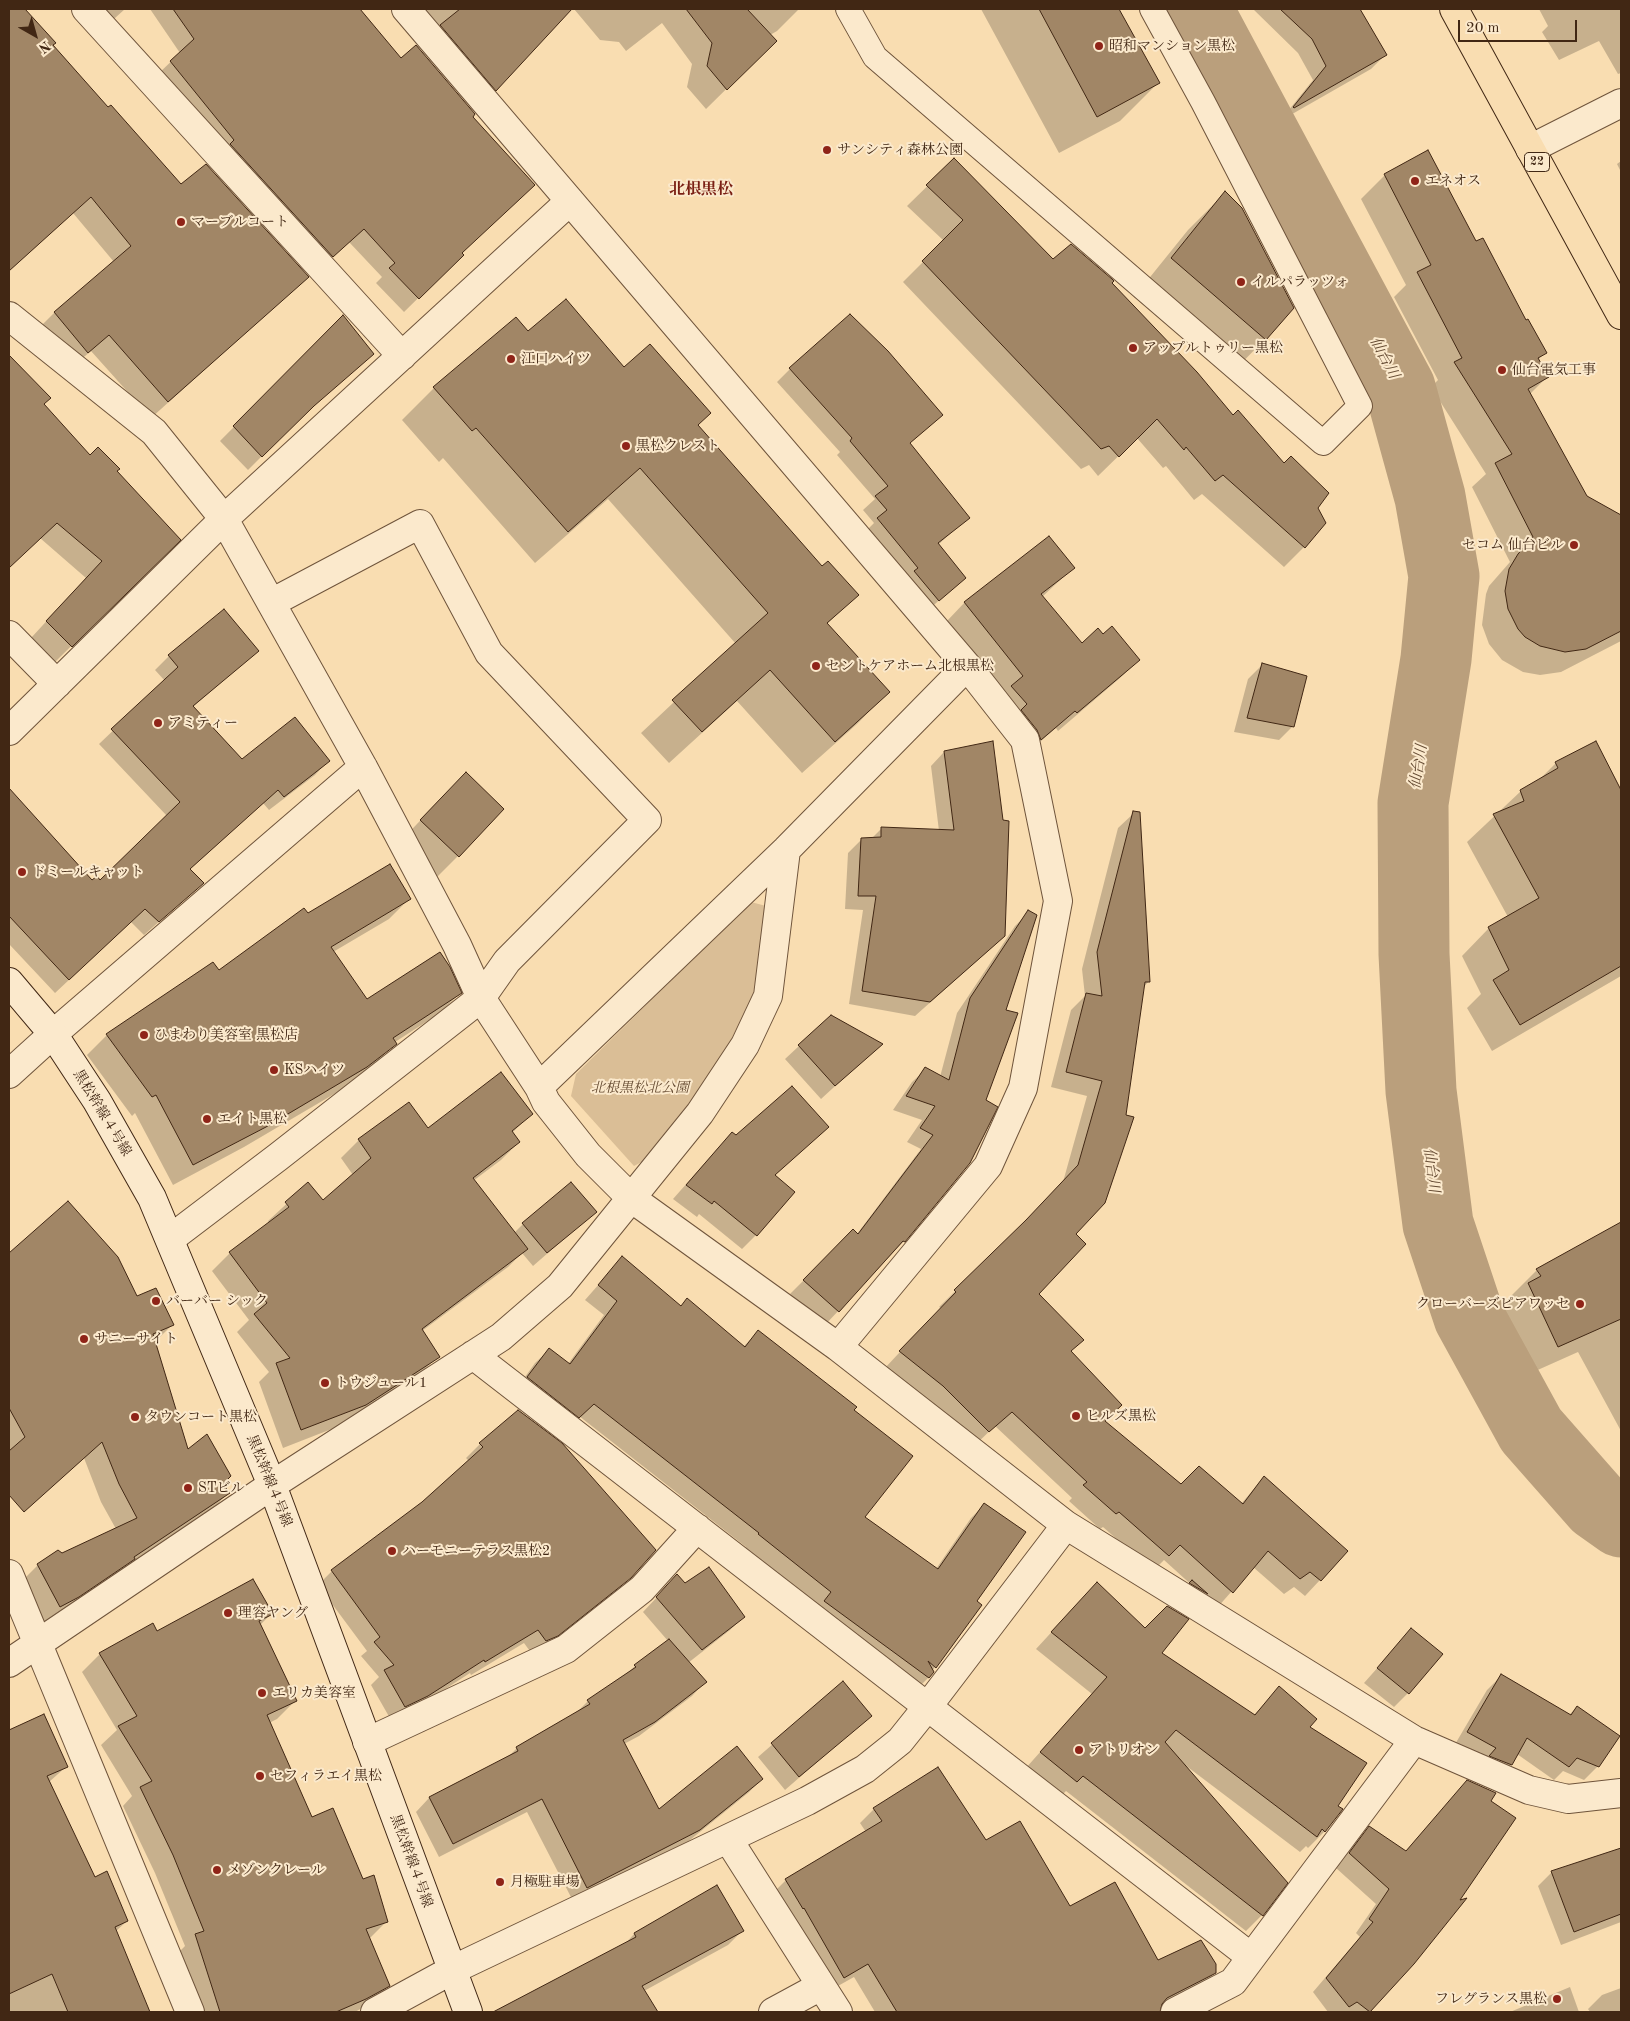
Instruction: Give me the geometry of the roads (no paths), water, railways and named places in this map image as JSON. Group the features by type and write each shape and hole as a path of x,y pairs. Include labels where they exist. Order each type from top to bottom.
{"main road":[{"name":"22","path":"1454,9 1621,315"}],"street":[{"path":"86,9 402,356"},
{"path":"406,9 968,666 1025,740 1058,901 1022,1088 988,1166 838,1347"},
{"path":"1530,149 1621,103"},
{"path":"9,731 224,519 570,201"},
{"path":"9,316 154,432 224,519 364,767 457,946 481,998 539,1087 546,1102 588,1155 631,1198 838,1347 1066,1525 1414,1740 1529,1790 1568,1800 1621,1793"},
{"path":"170,1239 481,998 506,961 647,820 489,653 420,524 271,603"},
{"path":"9,635 57,684"},
{"path":"539,1087 786,850 968,666"},
{"path":"9,1074 364,767"},
{"path":"9,1663 272,1485 501,1337 560,1286 700,1113 745,1046 768,996 786,850"},
{"name":"黒松幹線４号線","path":"9,982 53,1034 97,1101 152,1198 272,1485 468,2012"},
{"path":"473,1355 1252,1957"},
{"path":"375,2012 452,1970 807,1801 865,1769 900,1742 1066,1525"},
{"path":"367,1742 566,1649 642,1590 697,1528"},
{"path":"9,1574 190,2012"},
{"path":"1175,2012 1233,1982 1414,1740"},
{"path":"728,1839 838,2012"},
{"path":"773,2012 822,1986"}],"lane":[{"path":"848,9 875,57 1323,443 1360,406 1203,102 1152,9"}],"waterway":[{"name":"仙台川","path":"1197,9 1400,388 1430,497 1444,576 1436,659 1413,803 1414,954 1421,1091 1438,1224 1469,1317 1531,1430 1597,1505 1621,1522"}],"place":[{"name":"昭和マンション黒松","path":"1099,46"},
{"name":"サンシティ森林公園","path":"827,150"},
{"name":"エネオス","path":"1415,181"},
{"name":"マーブルコート","path":"181,222"},
{"name":"イルパラッツォ","path":"1241,282"},
{"name":"アップルトゥリー黒松","path":"1133,348"},
{"name":"江口ハイツ","path":"511,359"},
{"name":"仙台電気工事","path":"1502,370"},
{"name":"黒松クレスト","path":"626,446"},
{"name":"セコム 仙台ビル","path":"1574,545"},
{"name":"セントケアホーム北根黒松","path":"816,666"},
{"name":"アミティー","path":"158,723"},
{"name":"ドミールキャット","path":"22,872"},
{"name":"ひまわり美容室 黒松店","path":"144,1035"},
{"name":"KSハイツ","path":"274,1070"},
{"name":"エイト黒松","path":"207,1119"},
{"name":"バーバー シック","path":"156,1301"},
{"name":"クローバーズピアワッセ","path":"1580,1304"},
{"name":"サニーサイト","path":"84,1339"},
{"name":"トウジュール1","path":"325,1383"},
{"name":"ヒルズ黒松","path":"1076,1416"},
{"name":"タウンコート黒松","path":"135,1417"},
{"name":"STビル","path":"188,1488"},
{"name":"ハーモニーテラス黒松2","path":"392,1551"},
{"name":"理容ヤング","path":"228,1613"},
{"name":"エリカ美容室","path":"262,1693"},
{"name":"アトリオン","path":"1079,1750"},
{"name":"セフィラエイ黒松","path":"260,1776"},
{"name":"メゾンクレール","path":"217,1870"},
{"name":"月極駐車場","path":"500,1882"},
{"name":"フレグランス黒松","path":"1557,1999"}],"district":[{"name":"北根黒松","path":"701,190"}],"park label":[{"name":"北根黒松北公園","path":"640,1088"}]}
